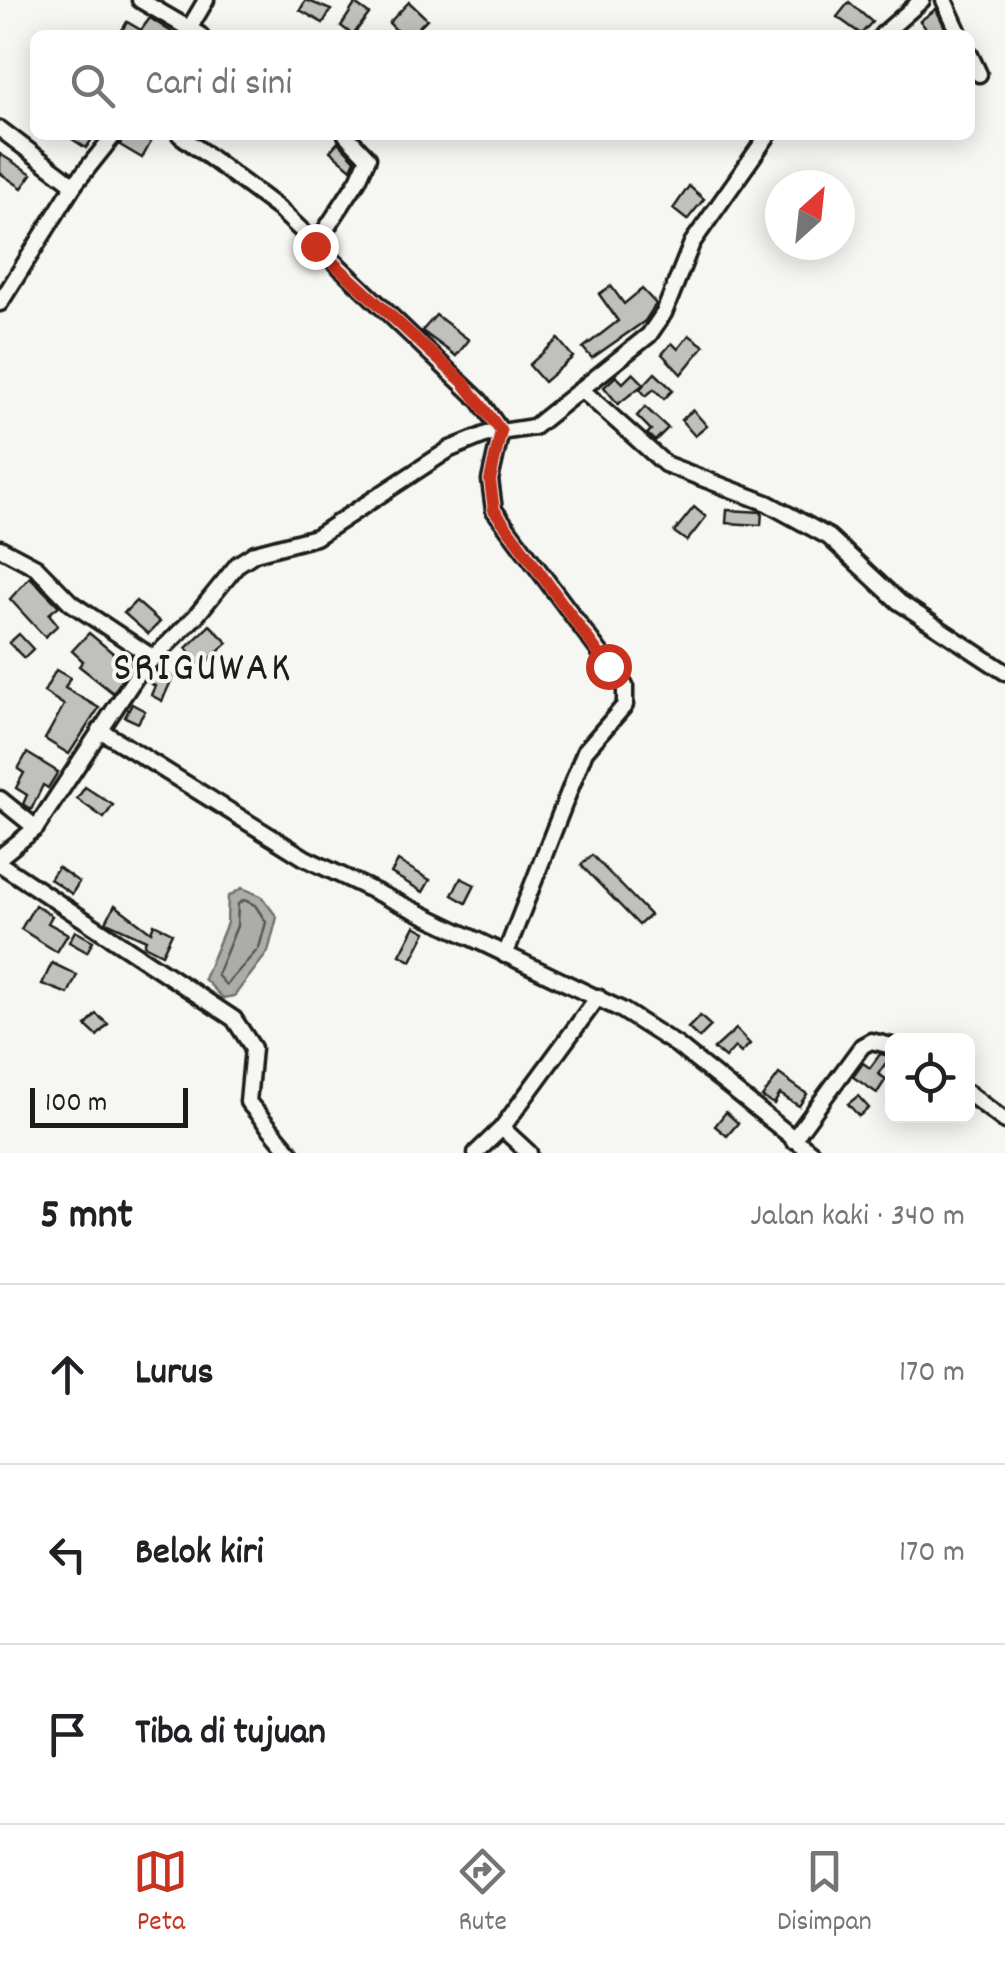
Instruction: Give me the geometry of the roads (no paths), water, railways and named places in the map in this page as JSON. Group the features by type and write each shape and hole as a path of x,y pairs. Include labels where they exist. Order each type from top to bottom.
{"street":[{"path":"140,0 187,30"},
{"path":"193,30 206,0"},
{"path":"888,30 922,0"},
{"path":"944,0 958,30"},
{"path":"975,66 979,74"},
{"path":"0,129 74,185"},
{"path":"0,303 74,185 110,140"},
{"path":"187,140 252,187 452,372 501,431"},
{"path":"315,246 368,158 351,140"},
{"path":"291,1153 248,1102 252,1048 234,1019 0,860 36,828 152,657 196,616 238,564 255,553 316,537 450,449 501,431 534,427 656,327 692,244 765,140"},
{"path":"582,390 665,464 767,503 829,537 898,602 1005,672"},
{"path":"501,431 490,480 494,510 627,694 618,716 595,735 585,751 506,955"},
{"path":"0,548 36,567 71,602 152,657"},
{"path":"100,730 282,846 598,997 677,1045 812,1153"},
{"path":"0,800 36,828"},
{"path":"476,1153 502,1128 598,997"},
{"path":"793,1140 862,1046 871,1041 885,1044"},
{"path":"975,1098 1005,1121"},
{"path":"502,1128 530,1153"}],"water":[{"path":"242,888 261,896 277,917 268,952 234,996 223,998 204,979 227,923 228,897"}],"district":[{"name":"SRIGUWAK","path":"203,664"}]}
